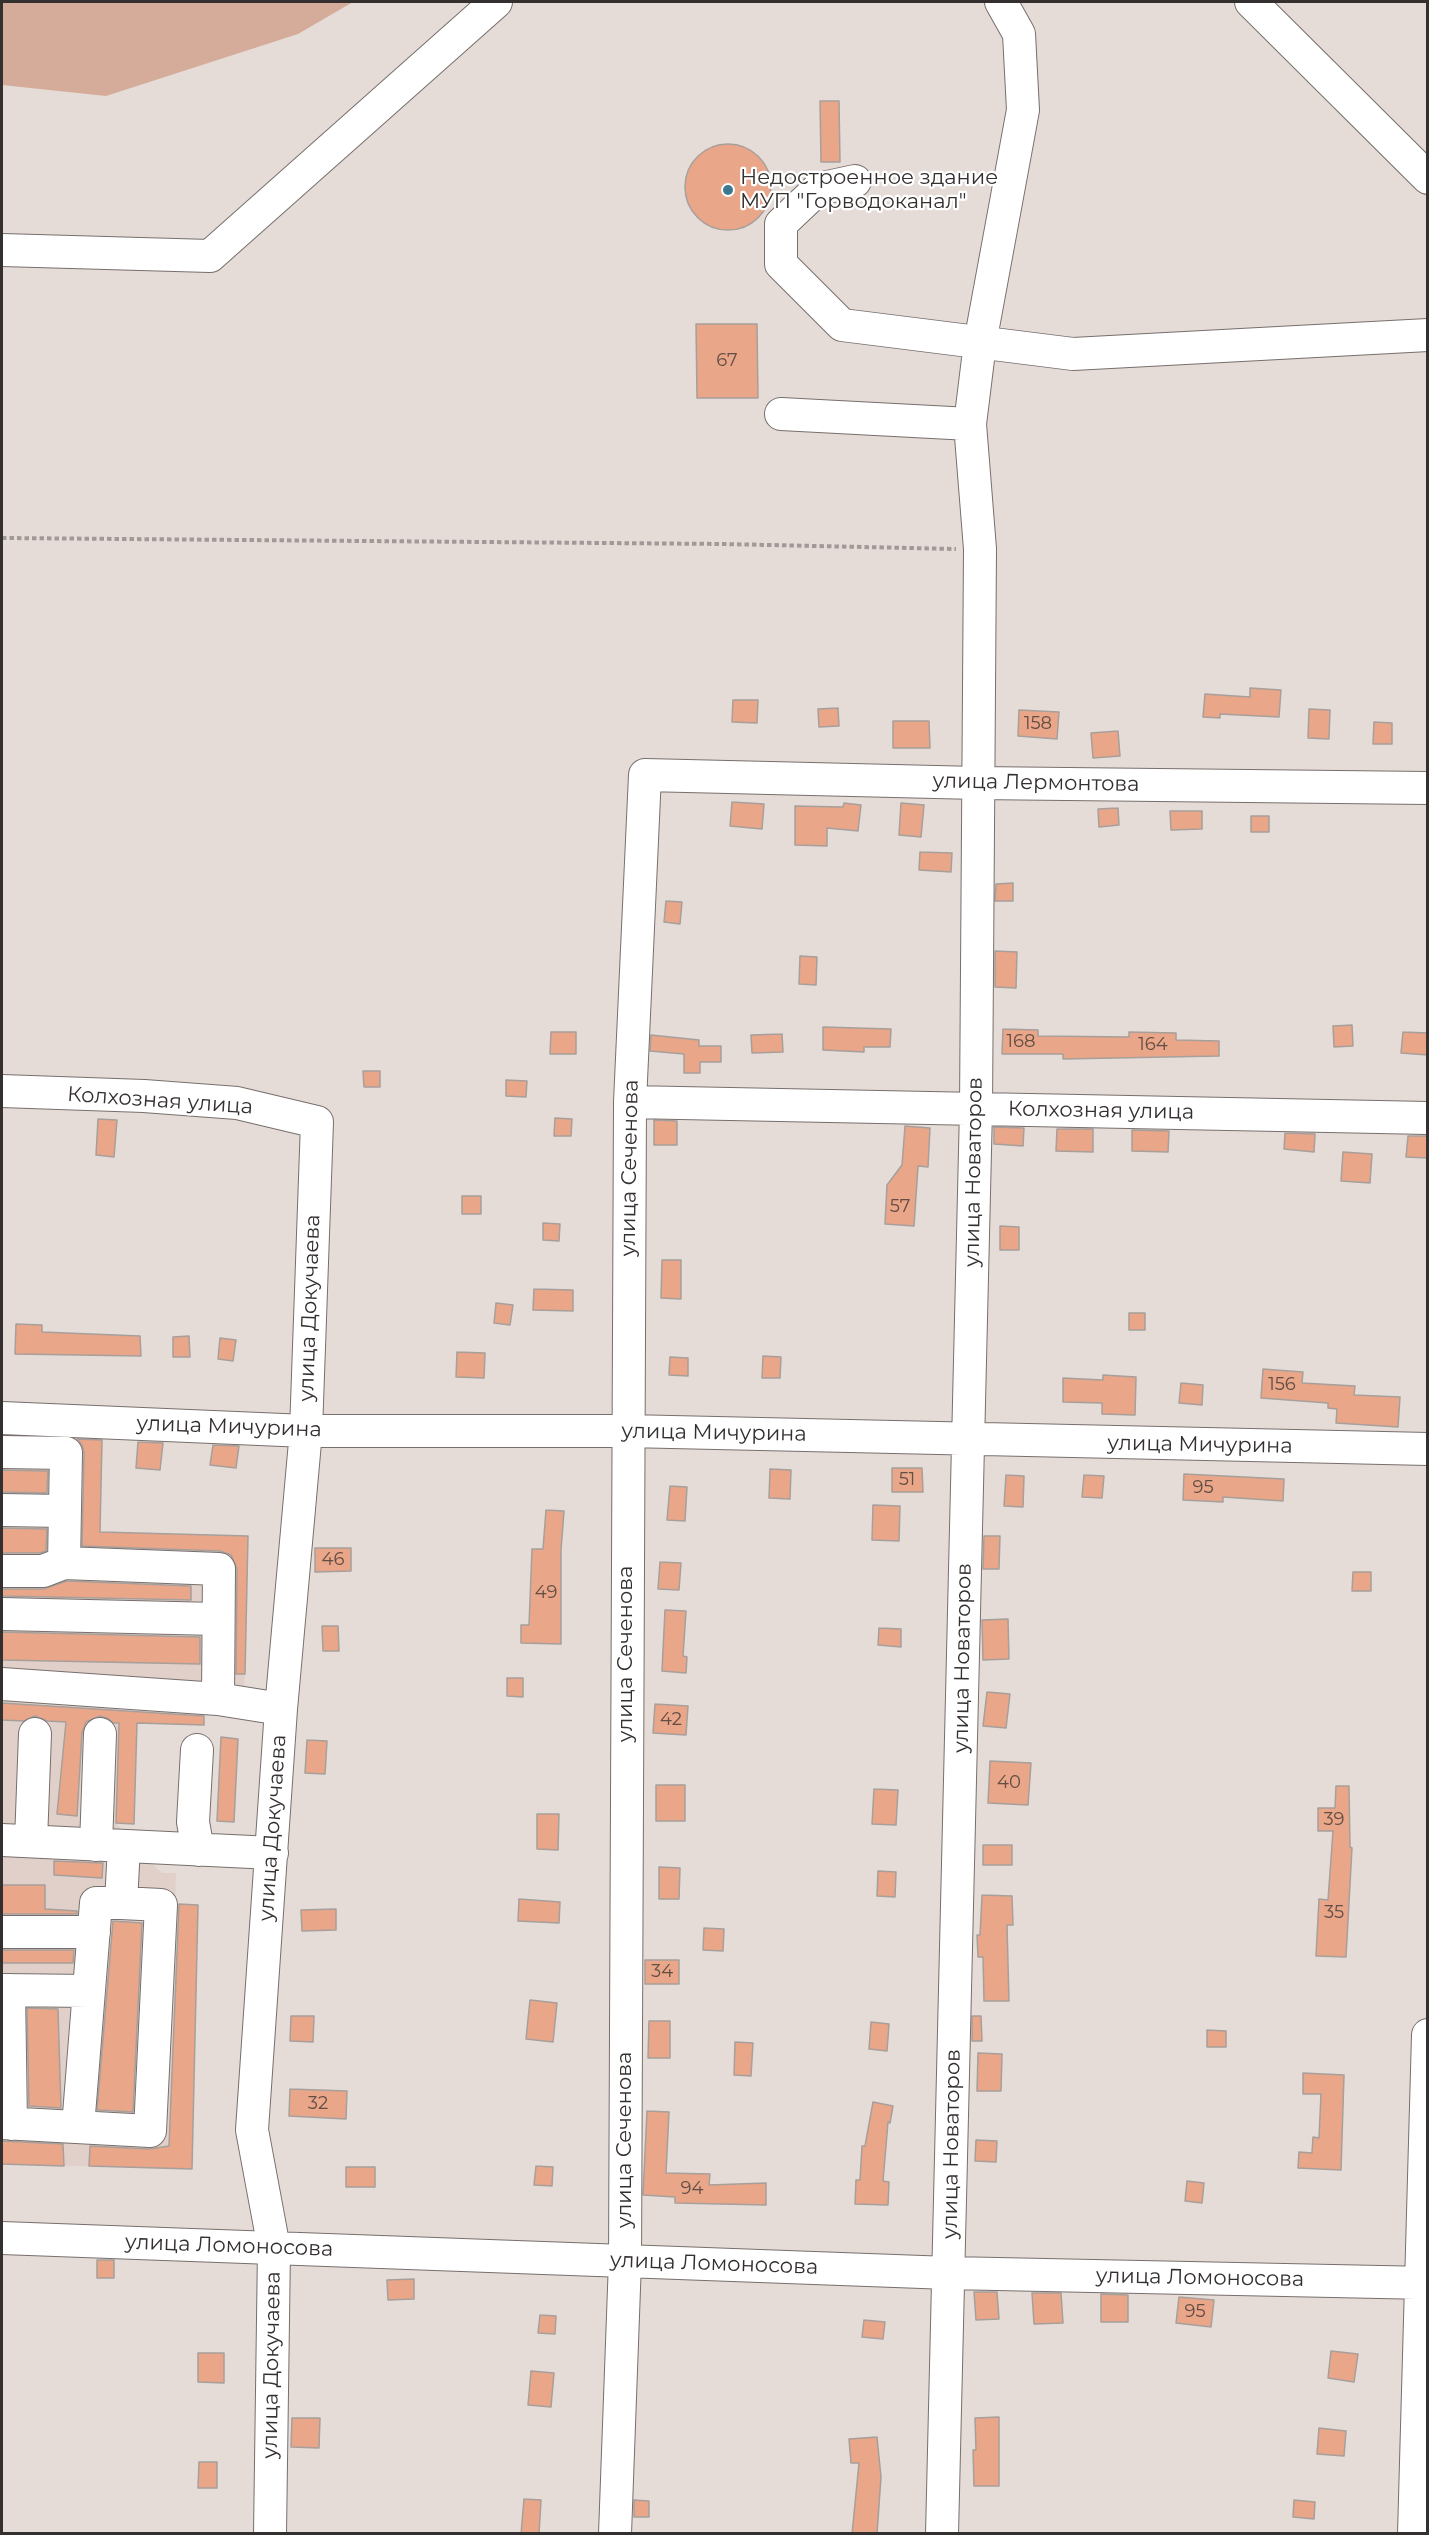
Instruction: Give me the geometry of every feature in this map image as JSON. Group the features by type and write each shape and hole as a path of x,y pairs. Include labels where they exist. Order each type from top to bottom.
{"street":[{"path":"2,250 210,256 496,2"},
{"name":"улица Новаторов","path":"942,2534 976,1109 980,549 970,424 980,344 1023,110 1018,34 1001,2"},
{"path":"1251,2 1428,178"},
{"path":"855,181 818,189 781,224 781,264 842,325 1073,354 1428,335"},
{"path":"781,414 970,424"},
{"name":"улица Лермонтова","path":"645,775 977,783 1428,789"},
{"name":"улица Сеченова","path":"615,2534 625,2261 630,1102 645,775"},
{"name":"Колхозная улица","path":"2,1091 144,1096 237,1103 317,1122"},
{"name":"Колхозная улица","path":"630,1102 1428,1118"},
{"name":"улица Докучаева","path":"270,2534 274,2248 252,2130 281,1709 306,1431 317,1122"},
{"name":"улица Мичурина","path":"2,1418 306,1431 627,1431 1428,1449"},
{"path":"2,1452 66,1453 64,1563"},
{"path":"2,1510 65,1511"},
{"path":"2,1571 43,1571 64,1563 219,1569 218,1699"},
{"path":"2,1614 218,1619"},
{"path":"2,1684 218,1699 281,1709"},
{"path":"35,1734 16,1841 272,1854"},
{"path":"100,1734 110,1845 121,1903"},
{"path":"196,1750 193,1822 198,1850"},
{"path":"78,2127 94,1932 96,1903 161,1905 150,2131 78,2127 6,2123 5,1990 89,1991"},
{"path":"2,1932 94,1932"},
{"path":"1414,2534 1424,2283 1428,2035"},
{"name":"улица Ломоносова","path":"2,2238 949,2272 1424,2283"}],"path":[{"path":"2,538 700,544 980,549"}],"shaded area":[{"path":"2,2 353,2 298,34 106,96 2,85"},
{"path":"2,1422 103,1425 100,1532 248,1536 244,1710 120,1707 116,1823 135,1847 162,1873 176,1873 175,1904 198,1905 192,2169 2,2164"}],"building":[{"name":"Недостроенное здание МУП \"Горводоканал\"","path":"820,101 839,101 840,162 821,162"},
{"name":"Недостроенное здание МУП \"Горводоканал\"","path":"728,144 744,148 758,157 767,171 771,187 767,203 758,217 744,226 728,230 712,226 698,217 689,203 685,187 689,171 698,157 712,148"},
{"path":"696,324 757,324 758,398 697,398"},
{"path":"1250,688 1281,690 1279,717 1220,714 1220,718 1203,717 1205,694 1250,697"},
{"path":"733,700 758,700 757,723 732,722"},
{"path":"838,708 839,726 819,727 818,709"},
{"path":"1309,709 1330,710 1329,739 1308,738"},
{"path":"1019,710 1059,712 1057,739 1018,736"},
{"path":"893,721 929,721 930,748 893,748"},
{"path":"1374,722 1392,723 1392,744 1373,744"},
{"path":"1118,731 1120,756 1093,758 1091,733"},
{"path":"732,802 764,804 762,829 730,826"},
{"path":"844,803 861,805 858,831 827,828 827,846 795,845 795,806 843,807"},
{"path":"901,803 924,805 921,837 899,835"},
{"path":"1118,808 1119,825 1099,827 1098,809"},
{"path":"1170,811 1202,811 1202,829 1171,830"},
{"path":"1251,816 1269,816 1269,832 1251,832"},
{"path":"920,852 952,853 951,872 919,870"},
{"path":"1013,883 1013,901 995,901 996,884"},
{"path":"666,901 682,902 680,924 664,922"},
{"path":"995,951 1017,952 1016,988 995,987"},
{"path":"800,956 817,957 816,985 799,984"},
{"path":"1352,1025 1353,1046 1334,1047 1333,1026"},
{"path":"823,1027 891,1029 890,1047 864,1047 864,1052 823,1050"},
{"path":"1003,1029 1038,1030 1038,1036 1129,1037 1129,1032 1176,1033 1176,1040 1219,1041 1219,1056 1063,1059 1063,1054 1002,1054"},
{"path":"551,1032 576,1032 576,1054 550,1054"},
{"path":"1403,1032 1428,1033 1428,1055 1401,1053"},
{"path":"782,1034 783,1052 752,1053 751,1035"},
{"path":"651,1035 699,1040 699,1046 721,1046 721,1062 700,1062 700,1073 684,1073 684,1054 650,1051"},
{"path":"363,1071 380,1071 380,1087 364,1087"},
{"path":"506,1080 527,1081 526,1097 506,1096"},
{"path":"555,1118 572,1119 571,1136 554,1136"},
{"path":"98,1119 117,1120 114,1157 96,1155"},
{"path":"654,1120 677,1121 677,1145 654,1145"},
{"path":"905,1126 930,1128 928,1167 918,1166 914,1226 885,1224 887,1185 902,1165"},
{"path":"994,1127 1024,1128 1023,1146 994,1144"},
{"path":"1057,1129 1093,1129 1093,1152 1056,1151"},
{"path":"1132,1130 1169,1131 1168,1152 1132,1151"},
{"path":"1285,1133 1315,1134 1314,1152 1284,1149"},
{"path":"1408,1136 1428,1136 1428,1158 1406,1157"},
{"path":"1343,1152 1372,1154 1370,1183 1341,1181"},
{"path":"462,1196 481,1196 481,1214 462,1214"},
{"path":"543,1223 560,1224 559,1241 543,1240"},
{"path":"1000,1226 1019,1227 1019,1250 1000,1250"},
{"path":"662,1260 681,1260 681,1299 661,1298"},
{"path":"534,1289 573,1290 573,1311 533,1310"},
{"path":"496,1303 513,1305 510,1325 494,1323"},
{"path":"1129,1313 1145,1313 1145,1330 1129,1330"},
{"path":"16,1324 42,1325 42,1332 140,1336 141,1356 15,1354"},
{"path":"189,1336 190,1357 173,1357 173,1337"},
{"path":"220,1338 236,1340 233,1361 218,1359"},
{"path":"457,1352 485,1353 484,1378 456,1377"},
{"path":"763,1356 781,1357 780,1378 762,1378"},
{"path":"670,1357 688,1358 688,1376 669,1375"},
{"path":"1263,1369 1303,1372 1302,1383 1355,1386 1354,1395 1400,1397 1398,1427 1336,1423 1337,1409 1328,1408 1328,1403 1261,1398"},
{"path":"1103,1375 1136,1377 1135,1415 1102,1414 1102,1403 1063,1402 1063,1378 1103,1380"},
{"path":"1181,1383 1203,1385 1202,1405 1179,1403"},
{"path":"77,1439 102,1440 100,1532 248,1536 245,1674 236,1674 237,1569 231,1555 220,1551 82,1546 84,1453"},
{"path":"138,1442 163,1443 160,1470 136,1468"},
{"path":"213,1445 239,1446 236,1468 210,1465"},
{"path":"892,1468 922,1468 923,1492 892,1492"},
{"path":"770,1469 791,1470 790,1499 769,1498"},
{"path":"2,1470 48,1471 47,1493 2,1492"},
{"path":"1184,1474 1284,1479 1283,1501 1223,1497 1223,1502 1183,1500"},
{"path":"1006,1475 1024,1476 1023,1507 1004,1506"},
{"path":"1084,1475 1104,1476 1102,1498 1082,1497"},
{"path":"670,1486 687,1487 685,1521 667,1520"},
{"path":"873,1505 900,1506 899,1541 872,1540"},
{"path":"546,1510 564,1511 561,1550 561,1644 521,1643 521,1625 529,1625 532,1549 543,1549"},
{"path":"2,1528 47,1529 46,1551 2,1553"},
{"path":"984,1536 1000,1536 999,1569 983,1569"},
{"path":"315,1548 351,1548 351,1571 315,1572"},
{"path":"660,1562 681,1563 679,1590 658,1589"},
{"path":"1353,1572 1371,1572 1371,1591 1352,1591"},
{"path":"67,1581 191,1586 191,1600 2,1596 2,1589 43,1589"},
{"path":"665,1610 686,1611 683,1656 687,1657 686,1673 662,1671"},
{"path":"1008,1619 1009,1659 983,1660 982,1620"},
{"path":"322,1626 338,1626 339,1651 323,1651"},
{"path":"879,1628 901,1629 901,1647 878,1645"},
{"path":"2,1632 200,1637 200,1664 2,1660"},
{"path":"507,1678 523,1678 523,1697 507,1696"},
{"path":"987,1692 1010,1694 1006,1728 983,1726"},
{"path":"2,1703 204,1716 204,1725 137,1723 134,1824 116,1823 119,1723 113,1723 100,1716 86,1722 82,1733 77,1816 57,1814 66,1722 47,1721 35,1716 24,1721 2,1720"},
{"path":"655,1704 688,1706 686,1735 653,1733"},
{"path":"221,1737 238,1739 234,1822 217,1821"},
{"path":"307,1740 327,1741 325,1774 305,1773"},
{"path":"990,1761 1031,1763 1028,1805 988,1803"},
{"path":"656,1785 685,1785 685,1821 656,1821"},
{"path":"1336,1786 1349,1786 1350,1847 1352,1848 1346,1957 1316,1956 1319,1899 1328,1900 1333,1831 1318,1831 1318,1808 1335,1808"},
{"path":"874,1789 898,1790 896,1825 872,1824"},
{"path":"537,1814 559,1814 558,1850 537,1849"},
{"path":"983,1845 1012,1845 1012,1865 983,1865"},
{"path":"54,1861 103,1863 102,1878 54,1875"},
{"path":"659,1867 680,1868 679,1899 659,1899"},
{"path":"878,1871 896,1872 895,1897 877,1896"},
{"path":"2,1885 45,1885 45,1909 77,1911 77,1914 2,1914"},
{"path":"982,1895 1012,1896 1013,1925 1007,1925 1009,2001 984,2001 983,1957 978,1957 977,1935 980,1935"},
{"path":"519,1899 560,1902 559,1923 518,1921"},
{"path":"179,1904 198,1905 192,2169 89,2166 90,2146 149,2149 169,2146"},
{"path":"336,1909 336,1930 302,1931 301,1910"},
{"path":"113,1921 142,1923 133,2112 97,2110"},
{"path":"704,1928 724,1929 723,1951 703,1950"},
{"path":"2,1950 74,1950 73,1963 2,1963"},
{"path":"645,1960 679,1960 679,1984 645,1984"},
{"path":"530,2000 557,2003 553,2042 526,2039"},
{"path":"27,2008 58,2009 61,2108 29,2106"},
{"path":"291,2016 314,2016 313,2042 290,2041"},
{"path":"972,2016 981,2016 982,2041 972,2041"},
{"path":"649,2021 670,2021 670,2058 648,2058"},
{"path":"871,2022 889,2024 887,2051 869,2049"},
{"path":"1207,2030 1226,2031 1226,2047 1207,2047"},
{"path":"735,2042 753,2043 751,2076 734,2075"},
{"path":"978,2053 1002,2054 1001,2091 977,2091"},
{"path":"1303,2073 1344,2075 1341,2170 1298,2168 1299,2152 1312,2153 1313,2137 1319,2138 1321,2094 1303,2094"},
{"path":"290,2089 347,2091 346,2119 289,2116"},
{"path":"873,2102 893,2106 890,2123 888,2122 883,2181 889,2182 888,2205 855,2204 856,2180 860,2180 862,2146 865,2146"},
{"path":"647,2111 669,2112 666,2173 710,2174 709,2185 766,2183 766,2205 675,2203 675,2197 643,2195"},
{"path":"976,2140 997,2141 996,2162 975,2161"},
{"path":"2,2141 63,2144 64,2166 2,2164"},
{"path":"536,2166 553,2167 552,2186 534,2185"},
{"path":"346,2167 375,2167 375,2187 346,2187"},
{"path":"1187,2181 1204,2183 1202,2203 1185,2201"},
{"path":"97,2260 114,2260 114,2278 97,2278"},
{"path":"414,2279 414,2299 388,2300 387,2280"},
{"path":"974,2292 997,2292 999,2319 976,2320"},
{"path":"1032,2293 1061,2293 1063,2323 1034,2324"},
{"path":"1101,2294 1128,2295 1128,2322 1101,2322"},
{"path":"1179,2297 1214,2300 1211,2327 1176,2323"},
{"path":"540,2315 556,2316 555,2334 538,2333"},
{"path":"864,2320 885,2322 883,2339 862,2337"},
{"path":"1331,2351 1358,2354 1354,2382 1328,2378"},
{"path":"198,2353 224,2353 224,2383 198,2382"},
{"path":"531,2371 554,2373 551,2407 528,2405"},
{"path":"999,2417 999,2486 974,2486 975,2418"},
{"path":"292,2418 320,2418 319,2448 291,2447"},
{"path":"1319,2428 1346,2431 1344,2456 1317,2454"},
{"path":"877,2437 881,2477 877,2534 852,2534 859,2463 851,2463 849,2439"},
{"path":"199,2462 217,2462 217,2488 198,2488"},
{"path":"524,2499 541,2500 539,2534 521,2534"},
{"path":"634,2500 649,2501 649,2517 634,2517"},
{"path":"1294,2500 1315,2502 1314,2519 1293,2517"}],"place":[{"name":"Недостроенное здание МУП \"Горводоканал\"","path":"728,190"}]}
